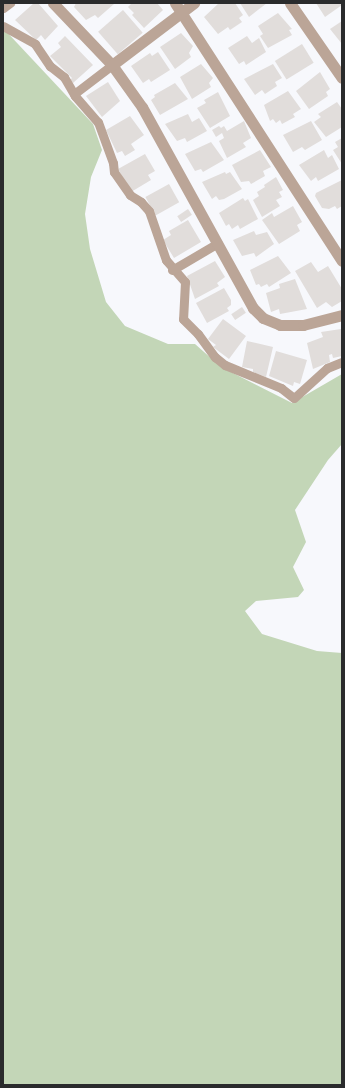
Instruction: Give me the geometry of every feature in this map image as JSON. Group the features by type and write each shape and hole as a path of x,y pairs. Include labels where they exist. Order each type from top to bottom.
{"street":[{"path":"53,3 112,65 142,107 253,308 263,318 280,325 303,325 342,314"},
{"path":"175,3 183,12 342,261"},
{"path":"112,65 194,3"},
{"path":"290,3 342,78"}],"lane":[{"path":"3,8 10,3"},
{"path":"3,26 35,44 50,66 64,77 74,94 98,122 113,162 114,172 120,184 149,211 166,260 172,270 184,282 183,319 198,334 216,358 225,365 270,382 294,398 327,368 342,362"},
{"path":"74,94 112,65"},
{"path":"172,270 218,243"}],"green space":[{"path":"3,28 93,124 102,150 91,177 85,214 90,249 106,302 125,326 168,344 195,344 221,367 292,403 342,374 342,444 328,460 295,510 306,542 293,567 304,590 298,597 256,601 245,611 262,634 317,651 342,653 342,1085 3,1085"}],"building":[{"path":"34,3 38,3 58,26 45,40 41,35 36,40 15,20"},
{"path":"76,3 114,4 98,18 95,15 86,20 74,7"},
{"path":"132,3 157,3 163,10 144,28 132,15 134,13 128,7"},
{"path":"219,3 235,3 243,15 239,18 242,22 230,30 228,27 218,34 204,17"},
{"path":"240,3 267,3 249,17"},
{"path":"316,3 342,3 342,5 325,17"},
{"path":"123,10 143,33 118,54 98,32"},
{"path":"278,13 292,29 289,30 292,35 268,48 260,36 263,34 258,26"},
{"path":"342,21 342,44 330,29"},
{"path":"181,33 193,46 189,53 191,57 175,69 160,47"},
{"path":"65,36 93,65 73,83 70,80 72,78 50,56 61,47 58,43"},
{"path":"247,36 252,43 259,38 266,52 246,65 244,61 239,64 228,48"},
{"path":"302,44 314,63 287,80 275,61"},
{"path":"158,52 170,70 151,82 149,79 143,83 131,66 150,53 152,56"},
{"path":"201,64 213,78 209,83 211,87 192,99 180,77"},
{"path":"273,64 282,78 275,82 277,86 265,94 262,90 255,95 244,79"},
{"path":"320,72 330,89 326,92 328,96 309,109 296,91"},
{"path":"108,82 120,101 102,117 86,96"},
{"path":"175,83 188,99 160,115 151,100 155,97 154,95"},
{"path":"288,91 301,109 293,114 295,117 282,124 280,120 276,123 273,119 270,121 264,105"},
{"path":"218,92 230,116 210,128 197,108 206,103 204,100"},
{"path":"337,102 342,109 342,127 326,137 314,122 321,117 318,114"},
{"path":"188,114 192,122 199,118 207,131 187,142 185,138 177,141 165,124"},
{"path":"130,116 144,135 131,144 135,150 125,156 122,151 117,153 106,130"},
{"path":"244,121 251,138 243,143 246,147 227,158 219,141 224,138 222,133 216,137 212,130 219,126 221,128 224,126 227,131"},
{"path":"311,121 322,140 305,150 302,147 293,152 283,135"},
{"path":"342,138 342,164 333,150 338,147 335,142"},
{"path":"211,142 224,160 203,172 201,169 195,171 185,154"},
{"path":"260,150 271,167 263,171 265,176 251,184 249,181 241,182 232,165"},
{"path":"324,150 328,158 332,155 339,169 318,181 316,177 311,181 299,165"},
{"path":"145,154 155,171 148,175 151,180 131,192 118,169"},
{"path":"225,172 226,174 230,172 242,189 224,199 219,200 216,196 212,199 202,182"},
{"path":"276,177 283,190 279,192 282,197 276,200 280,206 262,217 253,200 259,196 257,192 265,187 264,185"},
{"path":"342,180 342,206 337,209 335,206 329,209 322,208 315,196 316,193"},
{"path":"169,184 179,202 156,215 145,197"},
{"path":"243,198 245,201 248,199 258,219 240,229 238,225 232,229 229,224 226,226 219,213"},
{"path":"293,206 302,222 297,225 300,231 279,244 262,220 272,213 274,217"},
{"path":"188,209 192,215 181,222 177,216"},
{"path":"188,220 201,242 174,258 163,240 171,235 169,231"},
{"path":"254,231 256,235 267,232 274,244 256,257 254,253 242,256 233,240"},
{"path":"278,256 291,273 269,287 267,284 261,287 259,284 256,285 250,270"},
{"path":"215,261 225,277 217,283 219,286 195,299 187,276"},
{"path":"311,262 318,272 328,266 342,289 342,301 332,307 326,302 317,308 295,271"},
{"path":"295,279 307,309 280,314 279,309 271,312 266,293 280,288 279,284"},
{"path":"224,288 231,300 231,305 227,308 229,311 207,323 196,303"},
{"path":"242,307 246,313 235,320 231,314"},
{"path":"223,319 246,336 229,359 213,347 216,345 208,339"},
{"path":"341,329 342,356 333,358 332,354 329,355 330,362 313,369 307,343 323,337 321,332"},
{"path":"247,341 273,347 266,377 253,372 253,369 242,367"},
{"path":"276,351 307,360 300,384 294,382 293,386 269,376"}]}
